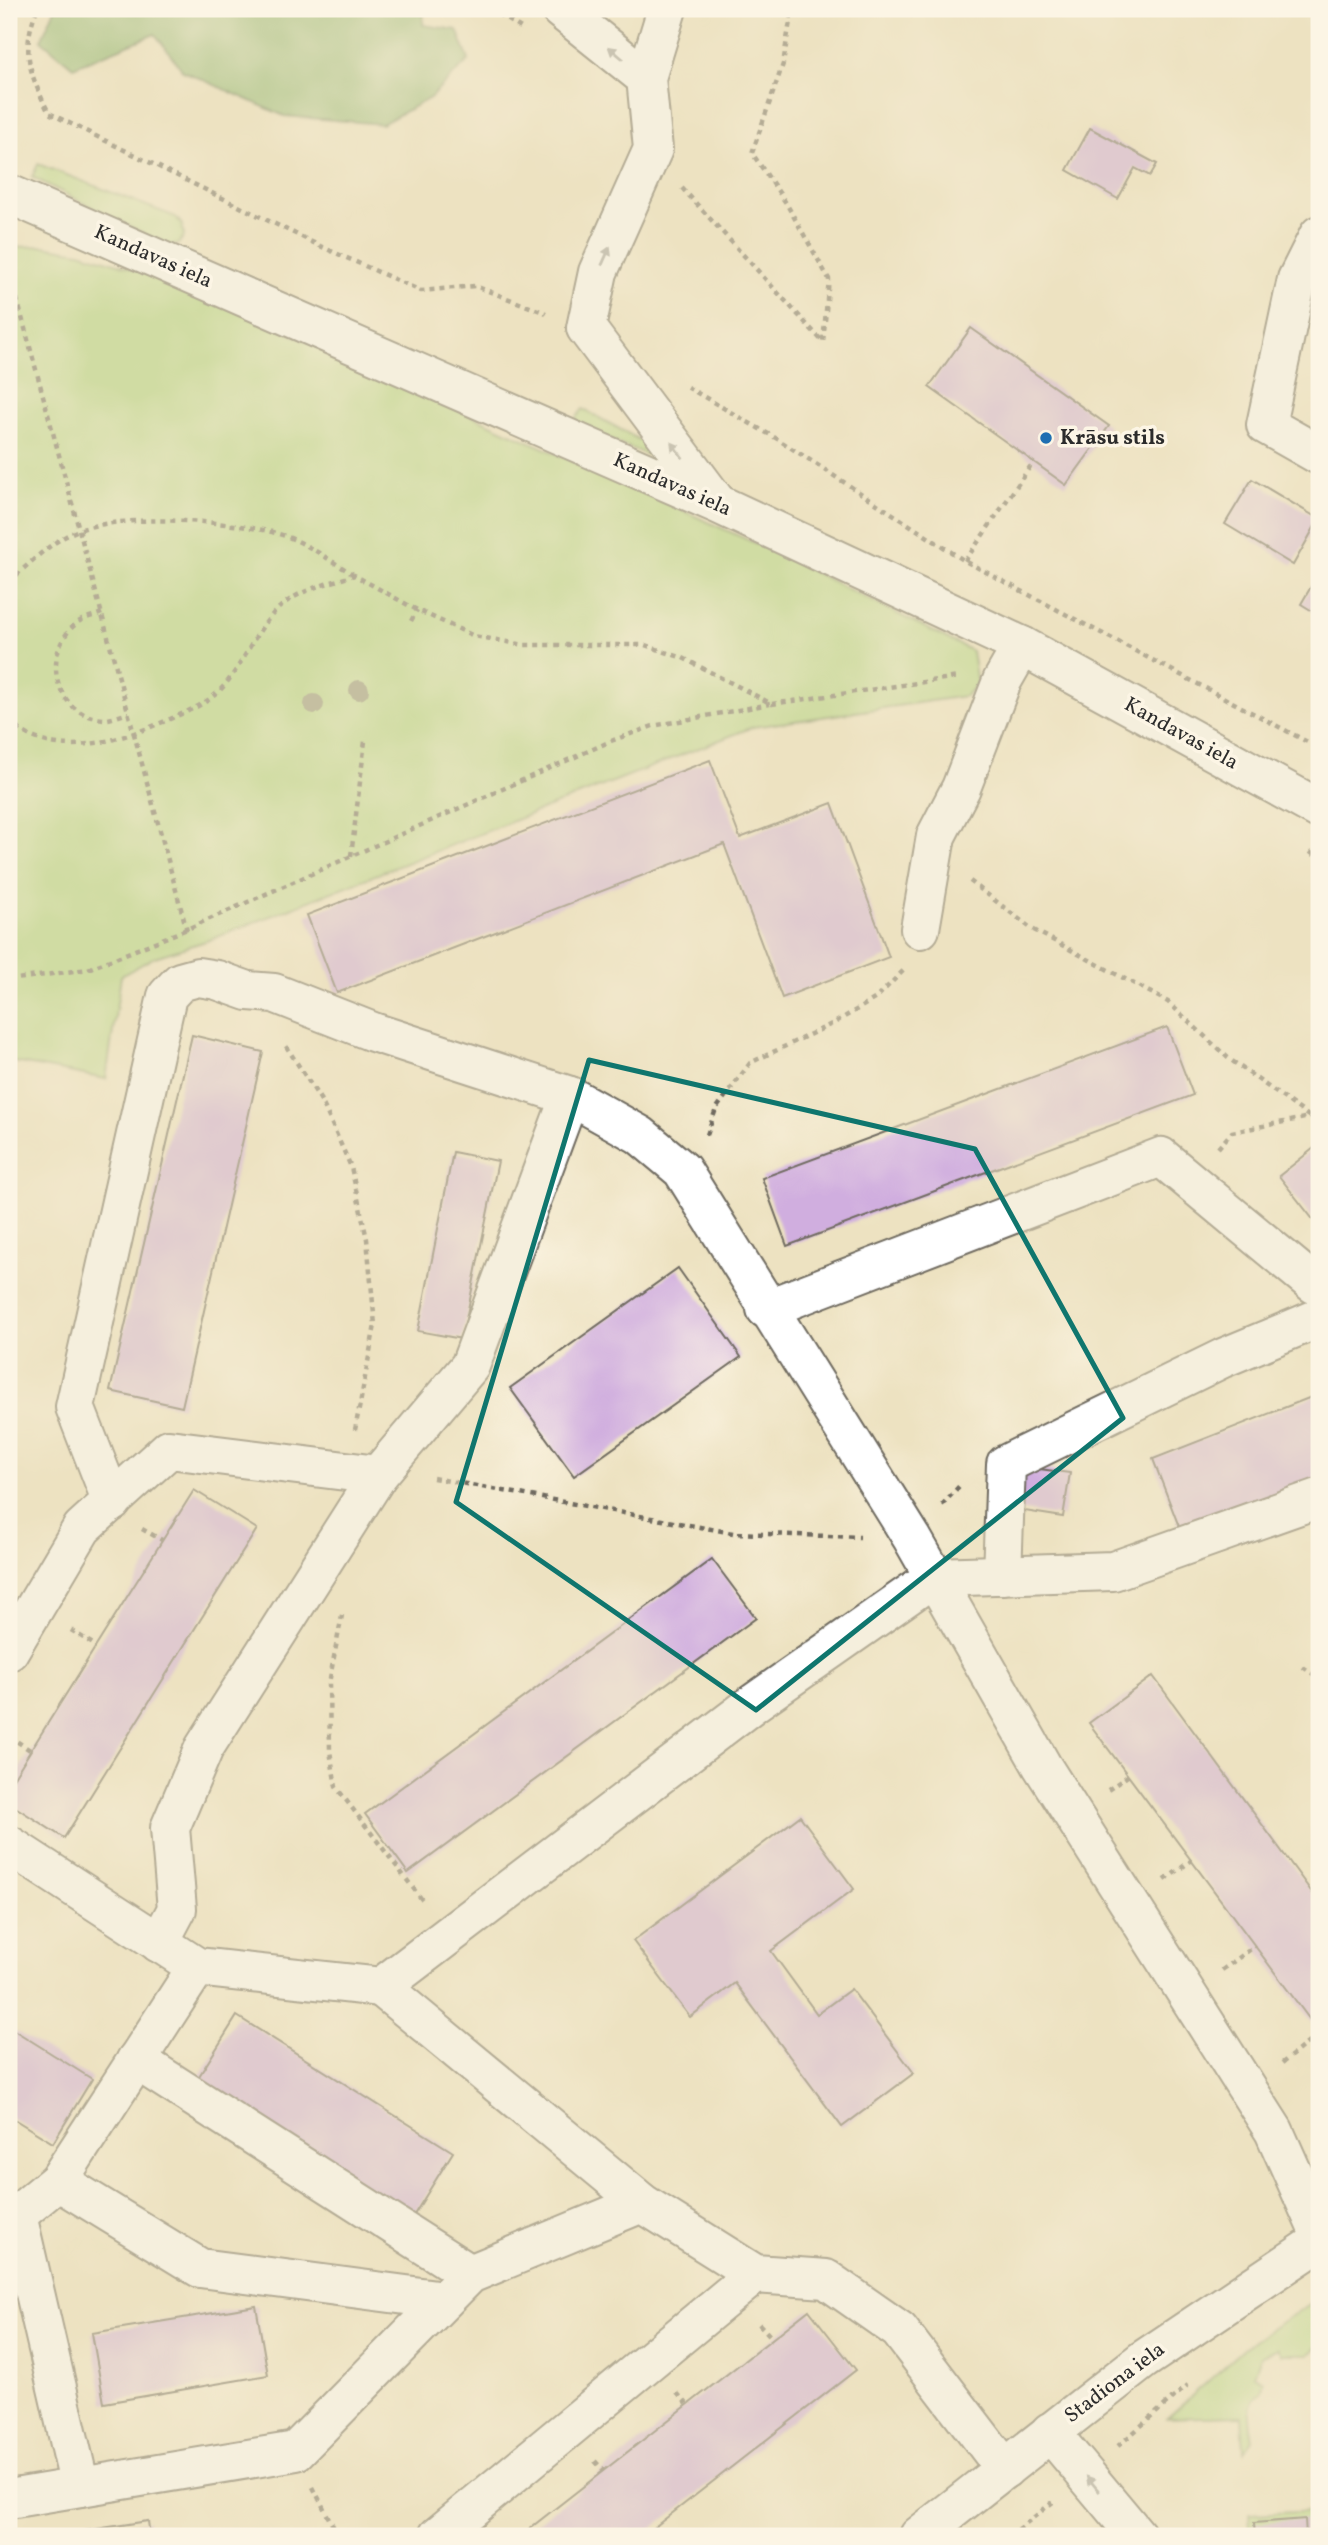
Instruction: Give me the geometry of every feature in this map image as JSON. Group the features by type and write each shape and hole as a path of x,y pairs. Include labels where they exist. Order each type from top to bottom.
{"street":[{"path":"560,9 646,78"},
{"path":"667,9 646,78 653,149 598,272 586,328 718,504"},
{"name":"Kandavas iela","path":"9,194 718,504 1021,646 1319,809"},
{"path":"1319,235 1297,279 1266,425 1319,455"},
{"path":"920,929 936,836 961,788 1002,681 1021,646"},
{"path":"112,1502 75,1407 167,996 180,982 198,977 248,991 274,993 373,1032 570,1096 640,1135 685,1176 912,1538 1042,1766 1274,2131 1319,2232"},
{"path":"159,1943 177,1909 170,1828 204,1748 367,1474 470,1366 570,1096"},
{"path":"766,1309 1161,1157 1317,1301 1223,1358 1006,1464 1002,1575"},
{"path":"9,1651 82,1528 169,1449 367,1474"},
{"path":"380,1987 754,1703 934,1577 1113,1571 1319,1498"},
{"path":"9,1845 197,1967 380,1987 642,2203 755,2274 826,2278 899,2330 1005,2469"},
{"path":"80,2487 13,2216 58,2181 197,1967"},
{"path":"136,2060 457,2287"},
{"path":"58,2181 200,2268 457,2287"},
{"path":"9,2499 296,2451 457,2287 642,2203"},
{"name":"Stadiona iela","path":"919,2536 1143,2360 1319,2242"},
{"path":"438,2536 755,2274"},
{"path":"1050,2432 1137,2536"}],"path":[{"path":"37,9 30,25 30,74 49,113"},
{"path":"491,9 523,30"},
{"path":"650,155 823,342 830,279 786,202 752,153 783,64 792,9"},
{"path":"9,269 136,734 198,977"},
{"path":"965,561 1034,461"},
{"path":"9,582 43,552 80,529 137,521 218,524 264,530 288,538 417,610 474,636 525,645 645,645 683,658 772,704"},
{"path":"9,721 25,735 58,744 101,742 136,734 192,709 215,695 232,677 282,605 300,593 354,575"},
{"path":"411,621 417,610"},
{"path":"102,613 78,622 62,639 54,661 56,681 68,700 84,714 108,719 129,713"},
{"path":"9,980 88,969 187,929 611,741 653,726 772,704 972,675 1002,681"},
{"path":"351,857 361,755 365,741"},
{"path":"931,864 976,884 1032,929 1168,1002 1228,1058 1319,1123"},
{"path":"685,1176 698,1158 716,1109 750,1063 836,1021 876,998 909,964 920,929"},
{"path":"248,991 322,1102 351,1167 368,1239 375,1325 352,1445 367,1474"},
{"path":"1190,1181 1232,1132 1310,1117"},
{"path":"437,1479 733,1533 912,1538"},
{"path":"343,1612 329,1683 330,1751 336,1787 449,1935"},
{"path":"1303,1667 1319,1678"},
{"path":"9,1736 30,1750"},
{"path":"1010,2536 1086,2475 1190,2383"},
{"path":"296,2451 338,2536"}],"highlighted area":[{"path":"589,1060 975,1149 1123,1418 756,1710 456,1502"}],"green space":[{"path":"55,9 424,9 423,25 457,30 469,60 430,98 382,124 284,116 183,71 155,34 73,67 41,40"},
{"path":"38,164 176,217 182,225 184,236 178,244 168,246 32,177"},
{"path":"43,246 80,252 173,281 768,549 972,651 977,684 965,696 753,727 209,940 155,957 121,976 106,1079 9,1061 9,260 14,247"},
{"path":"583,409 678,461 675,466 580,428 575,419"},
{"path":"1319,2298 1319,2345 1309,2354 1282,2354 1278,2348 1261,2356 1254,2375 1264,2381 1261,2393 1250,2408 1253,2440 1244,2452 1242,2416 1167,2418 1254,2340"},
{"path":"1319,2511 1319,2536 1250,2536 1249,2514"}],"building":[{"path":"1090,128 1157,164 1150,176 1135,168 1118,199 1067,170"},
{"path":"971,328 1109,426 1066,485 929,387"},
{"path":"1252,479 1319,519 1293,565 1225,524"},
{"path":"1319,573 1319,615 1301,604"},
{"path":"710,760 740,838 832,803 889,957 782,998 724,844 337,993 307,915"},
{"path":"1167,1027 1193,1095 787,1246 762,1178"},
{"path":"192,1035 263,1052 182,1407 110,1391"},
{"path":"1319,1144 1319,1227 1279,1176"},
{"path":"453,1152 498,1161 462,1339 418,1331"},
{"path":"678,1268 741,1357 574,1476 510,1388"},
{"path":"1319,1394 1319,1483 1183,1537 1153,1459"},
{"path":"1024,1467 1070,1473 1063,1517 1018,1510"},
{"path":"194,1490 257,1529 64,1838 9,1803 9,1785"},
{"path":"712,1559 756,1618 408,1873 365,1814"},
{"path":"1153,1676 1319,1902 1319,2032 1089,1723"},
{"path":"800,1816 854,1889 771,1951 817,2014 851,1989 914,2073 842,2127 735,1983 690,2017 633,1941"},
{"path":"237,2016 453,2152 412,2218 196,2081"},
{"path":"9,2027 92,2079 53,2143 9,2116"},
{"path":"256,2306 268,2375 104,2403 92,2333"},
{"path":"809,2310 856,2370 643,2536 520,2536"},
{"path":"1305,2519 1306,2536 1255,2536 1254,2523"},
{"path":"148,2521 150,2536 58,2535"}],"place":[{"name":"Krāsu stils","path":"1046,438"}]}
